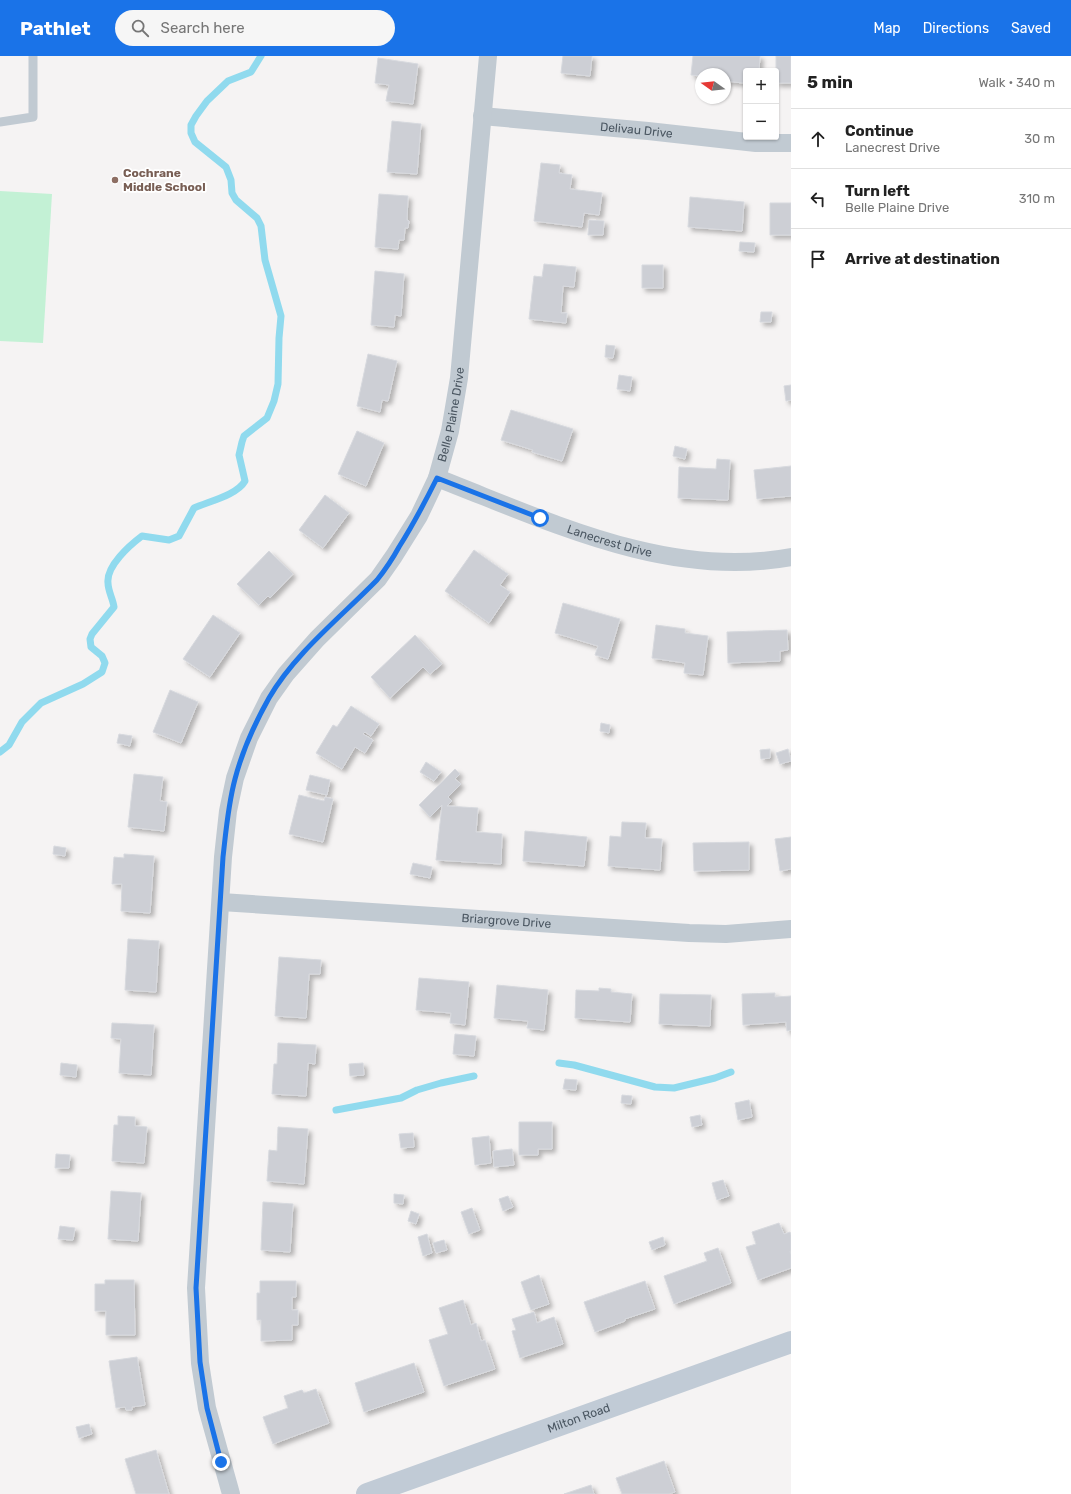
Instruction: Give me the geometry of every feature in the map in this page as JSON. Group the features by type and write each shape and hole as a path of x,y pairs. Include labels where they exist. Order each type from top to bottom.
{"street":[{"name":"Belle Plaine Drive","path":"231,1494 207,1408 200,1362 196,1288 223,857 228,811 235,778 250,738 269,698 286,674 317,639 378,578 394,556 419,516 437,478 450,431 459,378 488,56"},
{"name":"Delivau Drive","path":"482,116 648,131 756,143 791,143"},
{"name":"Lanecrest Drive","path":"437,478 609,543 647,553 688,560 738,562 791,557"},
{"name":"Briargrove Drive","path":"221,902 689,934 726,934 791,929"},
{"name":"Milton Road","path":"367,1494 395,1489 791,1342"}],"lane":[{"path":"0,122 33,117 33,56"}],"green space":[{"path":"0,191 52,194 43,343 0,341"}],"building":[{"path":"563,56 592,56 590,76 561,73"},
{"path":"693,56 760,56 759,68 743,68 743,83 731,82 731,68 695,68 695,75 691,75"},
{"path":"776,56 791,56 791,83 779,83 779,68 776,68"},
{"path":"378,58 418,64 413,104 386,101 389,85 375,83"},
{"path":"392,121 421,124 417,174 387,172"},
{"path":"541,163 560,165 559,173 572,175 570,189 602,193 599,215 584,213 582,227 534,221"},
{"path":"379,194 408,196 408,228 405,228 404,240 399,240 398,249 375,247"},
{"path":"690,197 744,202 742,231 688,227"},
{"path":"770,203 791,203 791,235 770,235"},
{"path":"589,220 604,221 603,235 588,235"},
{"path":"740,242 755,243 754,252 739,251"},
{"path":"544,264 576,267 574,287 563,286 561,313 567,313 566,323 529,319 534,276 542,277"},
{"path":"642,265 663,265 663,288 642,288"},
{"path":"375,271 404,274 401,316 395,315 394,327 371,325"},
{"path":"761,312 772,312 771,322 760,322"},
{"path":"606,345 615,346 613,358 605,357"},
{"path":"368,354 397,361 388,401 382,400 380,412 357,406"},
{"path":"619,375 632,377 630,391 617,389"},
{"path":"791,385 791,400 786,401 784,386"},
{"path":"511,410 573,429 562,461 532,452 533,450 501,440"},
{"path":"357,431 384,443 366,486 338,474"},
{"path":"675,446 687,449 685,459 673,456"},
{"path":"717,459 730,460 728,500 678,498 679,467 716,469"},
{"path":"791,466 791,496 757,499 754,470"},
{"path":"325,495 349,513 323,548 299,530"},
{"path":"474,550 508,574 500,585 510,592 489,623 445,591"},
{"path":"269,551 293,574 270,598 268,596 259,605 237,584"},
{"path":"563,603 620,619 608,659 595,655 598,646 555,633"},
{"path":"213,615 240,633 210,677 183,659"},
{"path":"656,625 685,629 685,633 708,636 703,675 684,673 685,663 652,658"},
{"path":"787,630 788,650 780,651 780,661 728,663 727,632"},
{"path":"415,635 442,664 430,674 423,667 390,698 371,677"},
{"path":"170,690 198,702 181,743 153,732"},
{"path":"351,706 379,724 371,736 365,732 363,734 373,740 365,753 355,747 342,769 316,753 333,725 337,727"},
{"path":"601,723 610,725 609,733 600,731"},
{"path":"119,734 132,736 130,746 117,743"},
{"path":"770,749 770,758 761,759 760,750"},
{"path":"788,749 791,761 780,764 776,753"},
{"path":"426,762 441,772 434,781 420,772"},
{"path":"455,769 460,774 455,779 461,784 448,797 452,801 447,806 478,808 476,832 502,834 501,864 436,860 442,805 430,817 419,805"},
{"path":"134,774 163,777 160,801 167,802 164,831 128,827"},
{"path":"310,775 330,780 327,795 306,790"},
{"path":"299,795 324,801 325,797 333,799 323,842 289,834"},
{"path":"622,822 646,823 645,838 662,839 660,870 608,866 610,836 621,837"},
{"path":"525,831 587,837 584,866 523,861"},
{"path":"791,837 791,869 780,871 775,839"},
{"path":"749,842 749,870 694,871 693,843"},
{"path":"54,846 66,848 65,856 53,854"},
{"path":"124,854 154,856 150,913 121,911 122,884 112,884 114,857 124,858"},
{"path":"413,863 432,867 430,878 410,874"},
{"path":"128,939 159,941 156,992 125,990"},
{"path":"279,957 321,960 320,974 309,974 306,1018 275,1016"},
{"path":"419,978 469,982 465,1025 450,1023 451,1013 416,1010"},
{"path":"497,985 548,990 544,1030 527,1028 528,1021 494,1018"},
{"path":"599,988 611,989 611,992 632,994 630,1022 575,1018 576,990 599,991"},
{"path":"775,993 775,997 791,996 791,1030 787,1031 786,1022 743,1025 742,994"},
{"path":"660,994 711,995 710,1026 659,1024"},
{"path":"112,1023 154,1025 151,1075 119,1073 121,1039 111,1038"},
{"path":"455,1034 476,1036 474,1056 453,1054"},
{"path":"278,1043 316,1045 315,1064 308,1063 306,1096 272,1094 274,1064 277,1064"},
{"path":"61,1063 77,1065 76,1077 60,1075"},
{"path":"363,1063 364,1075 350,1076 349,1064"},
{"path":"565,1079 577,1080 576,1090 563,1089"},
{"path":"622,1095 632,1096 631,1104 621,1103"},
{"path":"749,1100 752,1117 738,1120 735,1103"},
{"path":"700,1115 702,1125 692,1127 690,1117"},
{"path":"118,1116 135,1117 135,1126 147,1127 144,1163 112,1161 114,1125 118,1125"},
{"path":"519,1122 552,1122 552,1149 538,1149 538,1155 519,1155"},
{"path":"278,1127 308,1129 304,1184 267,1181 269,1150 277,1151"},
{"path":"413,1133 414,1147 401,1148 399,1134"},
{"path":"489,1136 491,1163 475,1165 472,1138"},
{"path":"512,1149 514,1165 494,1167 493,1151"},
{"path":"56,1154 70,1155 69,1168 55,1168"},
{"path":"723,1180 729,1196 717,1200 712,1183"},
{"path":"111,1191 141,1193 138,1241 108,1239"},
{"path":"394,1194 404,1195 403,1204 394,1203"},
{"path":"508,1196 513,1207 503,1211 499,1199"},
{"path":"263,1202 293,1204 290,1252 261,1250"},
{"path":"472,1208 480,1230 469,1234 461,1212"},
{"path":"411,1211 419,1214 416,1224 408,1221"},
{"path":"779,1223 784,1234 790,1232 791,1235 791,1268 758,1280 746,1247 756,1244 752,1232"},
{"path":"60,1226 75,1228 73,1240 58,1239"},
{"path":"427,1234 432,1253 423,1256 418,1237"},
{"path":"663,1237 665,1245 652,1250 649,1242"},
{"path":"444,1240 447,1250 436,1253 433,1243"},
{"path":"718,1248 731,1283 674,1304 664,1276 707,1261 704,1253"},
{"path":"539,1275 549,1304 531,1310 521,1282"},
{"path":"105,1280 134,1280 135,1335 106,1335 106,1311 95,1311 95,1284 105,1284"},
{"path":"260,1281 296,1281 296,1297 292,1297 292,1310 298,1310 298,1325 292,1325 292,1340 261,1341 261,1320 257,1320 257,1293 260,1293"},
{"path":"645,1281 655,1309 625,1319 625,1321 595,1332 584,1302"},
{"path":"463,1300 471,1325 476,1323 481,1341 485,1340 495,1369 444,1386 429,1340 448,1334 439,1308"},
{"path":"534,1312 537,1323 554,1317 563,1344 520,1358 512,1331 516,1330 512,1319"},
{"path":"137,1357 145,1405 132,1407 132,1410 126,1410 125,1407 116,1408 109,1361"},
{"path":"414,1363 424,1392 364,1412 355,1383"},
{"path":"316,1389 329,1423 273,1444 263,1417 288,1408 284,1396 302,1390 304,1393"},
{"path":"89,1424 92,1434 79,1438 76,1427"},
{"path":"156,1450 169,1494 136,1494 125,1459"},
{"path":"664,1461 675,1492 669,1494 622,1494 616,1478"},
{"path":"591,1485 594,1494 564,1494"}],"waterway":[{"path":"0,752 9,745 22,722 41,703 83,684 102,672 105,663 102,656 91,647 90,639 92,634 114,607 108,586 108,576 120,556 142,536 169,540 179,536 194,508 230,494 245,481 239,455 244,436 267,418 274,401 278,384 281,316 265,260 261,226 257,218 236,200 232,193 231,180 226,167 195,142 191,133 191,125 207,101 228,81 251,72 261,56"},
{"path":"559,1063 574,1065 655,1087 674,1088 715,1078 731,1072"},
{"path":"336,1110 401,1098 417,1090 474,1076"}],"place":[{"name":"Cochrane Middle School","path":"115,180"}],"route":[{"path":"221,1462 207,1408 200,1362 196,1288 223,857 228,811 235,778 250,738 269,698 286,674 317,639 378,578 394,556 419,516 437,478 540,518"}]}
